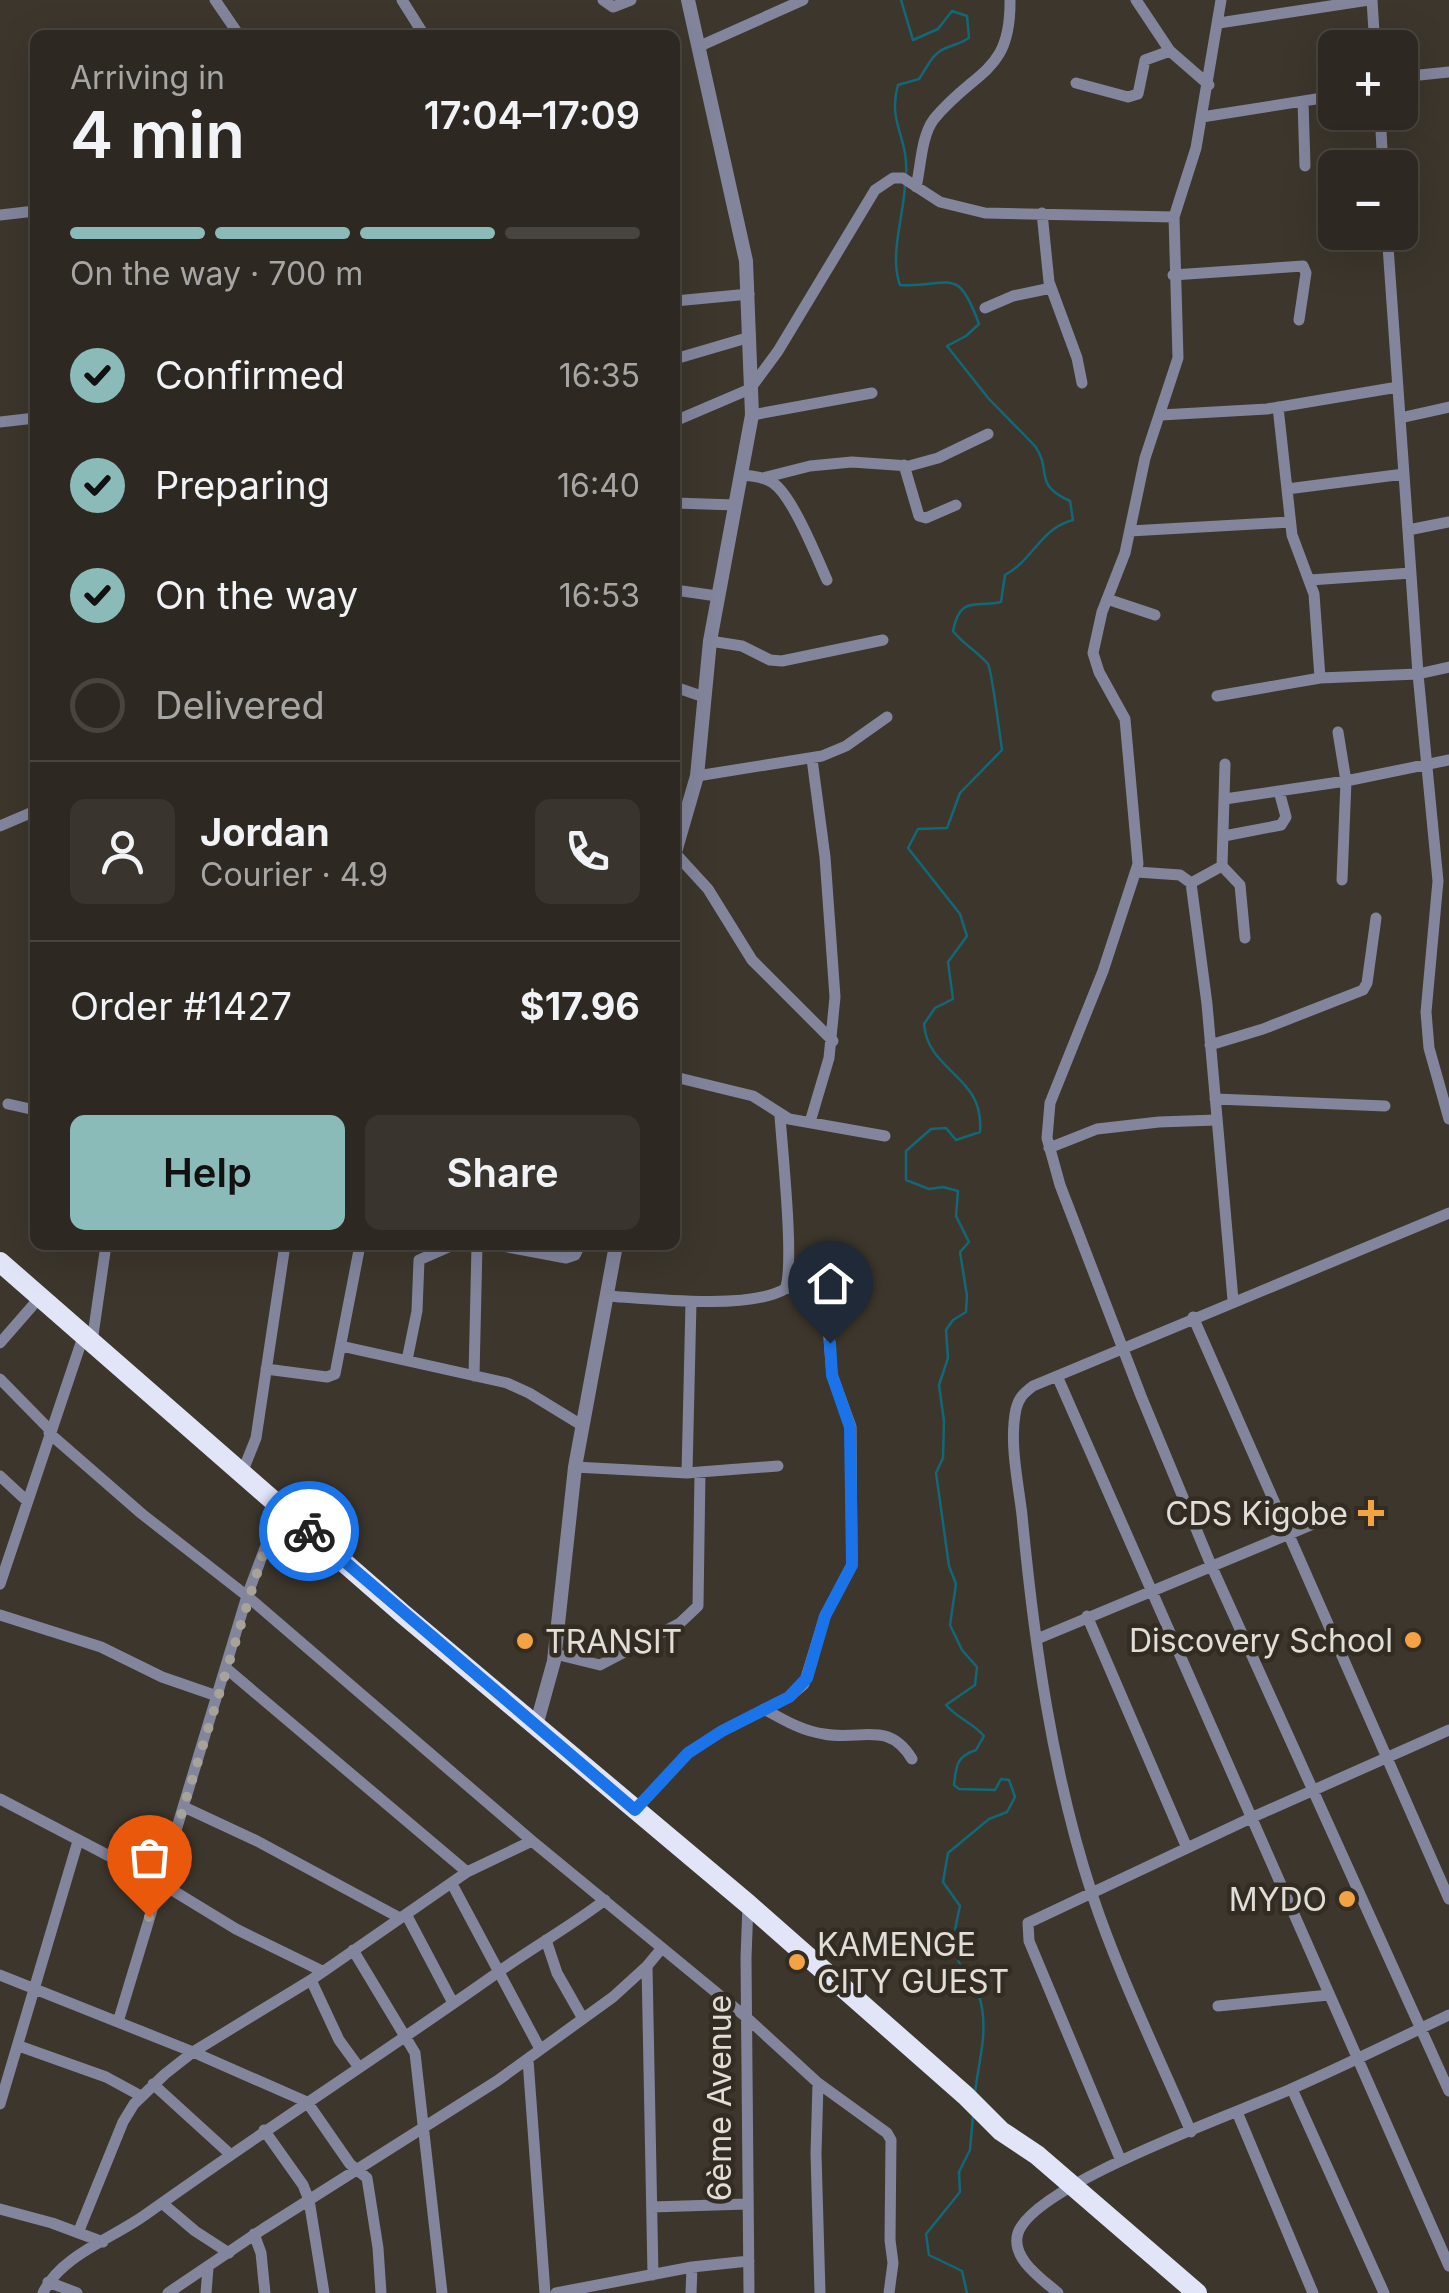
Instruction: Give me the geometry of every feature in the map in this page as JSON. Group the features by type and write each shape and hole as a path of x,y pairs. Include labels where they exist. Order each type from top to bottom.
{"highway":[{"path":"0,1262 966,2096 1005,2122 1037,2155 1197,2293"}],"street":[{"path":"216,0 236,30"},
{"path":"402,0 421,30"},
{"path":"603,0 613,7 630,0"},
{"path":"680,835 697,776 710,641 752,415 744,244 688,0"},
{"path":"700,46 803,0"},
{"path":"916,187 932,121 1001,56 1008,36 1010,0"},
{"path":"1136,0 1170,51 1209,86"},
{"path":"1221,0 1196,148 1174,217 1173,274 1179,348 1140,477 1123,559 1093,653 1098,672 1125,719 1137,872 1103,971 1050,1103 1049,1148 1210,1564 1449,2092"},
{"path":"1219,23 1371,0 1374,30"},
{"path":"1076,83 1128,98 1138,94 1142,86 1145,60 1170,51"},
{"path":"1418,75 1449,72"},
{"path":"1202,117 1318,99"},
{"path":"1303,101 1305,166"},
{"path":"680,419 750,390 778,352 882,182 903,178 940,202 962,209 1174,217"},
{"path":"0,215 30,212"},
{"path":"1042,213 1051,288 1077,358 1082,383"},
{"path":"1389,250 1418,674 1443,900 1426,1012 1429,1048 1449,1119"},
{"path":"1173,274 1303,266 1306,274 1300,320"},
{"path":"985,308 1013,296 1051,288"},
{"path":"680,300 749,294"},
{"path":"680,358 750,338"},
{"path":"1161,415 1278,407 1398,387"},
{"path":"752,415 872,393"},
{"path":"1278,407 1290,522 1310,580 1320,678"},
{"path":"1400,418 1449,407"},
{"path":"0,422 30,419"},
{"path":"742,475 763,478 824,465 904,465 938,458 988,434"},
{"path":"904,465 919,516 926,518 956,505"},
{"path":"1286,489 1404,474"},
{"path":"763,478 781,491 828,580"},
{"path":"680,503 735,506"},
{"path":"1130,531 1290,522"},
{"path":"1408,530 1449,522"},
{"path":"1310,580 1411,573"},
{"path":"680,591 717,596"},
{"path":"1107,600 1155,614"},
{"path":"710,641 742,646 782,662 883,640"},
{"path":"1218,696 1320,678 1418,674 1449,667"},
{"path":"680,689 704,696"},
{"path":"697,776 812,759 846,746 887,716"},
{"path":"1338,732 1346,781 1342,880"},
{"path":"810,1122 824,1084 833,1041 835,998 825,857 812,759"},
{"path":"1224,799 1346,781 1449,760"},
{"path":"1225,764 1222,866 1240,885 1245,938"},
{"path":"1224,836 1281,825 1286,817 1279,791"},
{"path":"0,826 30,813"},
{"path":"680,858 708,889 752,960 833,1041"},
{"path":"1191,883 1222,866"},
{"path":"1137,872 1180,875 1191,883 1233,1300"},
{"path":"1210,1044 1263,1029 1363,990 1376,918"},
{"path":"680,1078 753,1096 780,1116 885,1136"},
{"path":"1214,1099 1385,1106"},
{"path":"8,1104 30,1109"},
{"path":"780,1116 789,1282 785,1289"},
{"path":"1049,1148 1097,1129 1216,1120"},
{"path":"1191,2132 1092,1894 1051,1727 1015,1447 1015,1414 1020,1396 1034,1386 1233,1300 1449,1213"},
{"path":"0,1584 50,1431 88,1338 105,1250"},
{"path":"242,1473 256,1438 283,1250"},
{"path":"266,1369 333,1376 359,1250"},
{"path":"407,1360 416,1311 419,1260 442,1250"},
{"path":"474,1376 477,1250"},
{"path":"524,1250 566,1258 577,1250"},
{"path":"536,1726 555,1654 575,1467 615,1250"},
{"path":"608,1296 691,1302 756,1297 824,1280 832,1375 850,1427 852,1565 825,1616 804,1684 789,1697 688,1753 635,1810"},
{"path":"0,1343 40,1296"},
{"path":"555,1654 600,1666 692,1615 700,1595 693,1472 691,1302"},
{"path":"1194,1317 1449,1899"},
{"path":"341,1346 474,1376 529,1393 583,1426"},
{"path":"1057,1376 1449,2266"},
{"path":"0,1379 50,1431 142,1514 248,1596 532,1841 746,2017 818,2083 887,2133 891,2140 890,2240 894,2263 890,2293"},
{"path":"575,1467 693,1472 778,1466"},
{"path":"0,1476 27,1502"},
{"path":"118,2022 248,1596 265,1548 288,1513"},
{"path":"1037,1640 1086,1616 1323,1520"},
{"path":"0,1614 100,1647 162,1677 217,1696"},
{"path":"1086,1616 1187,1848"},
{"path":"227,1669 467,1872"},
{"path":"764,1709 830,1736 886,1736 898,1741 912,1759"},
{"path":"1121,2161 1027,1931 1034,1919 1387,1756 1448,1733"},
{"path":"0,1798 159,1882 316,1975 339,2040 358,2066"},
{"path":"184,1807 403,1916 453,2003"},
{"path":"0,2104 78,1841"},
{"path":"78,2233 114,2142 142,2096 154,2084 193,2052 316,1975 467,1872 532,1841"},
{"path":"452,1884 540,2050"},
{"path":"46,2288 72,2261 358,2066 405,2040 605,1900"},
{"name":"6ème Avenue","path":"748,1904 749,2293"},
{"path":"546,1940 582,2017"},
{"path":"168,2293 528,2060 613,1997 662,1948"},
{"path":"353,1950 415,2053 442,2293"},
{"path":"647,1966 653,2274"},
{"path":"0,1975 307,2102 350,2164 366,2178 381,2293"},
{"path":"1218,2006 1329,1995"},
{"path":"1058,2293 1026,2264 1017,2235 1044,2204 1121,2161 1292,2089 1449,2015"},
{"path":"18,2046 106,2077 142,2096"},
{"path":"528,2060 545,2293"},
{"path":"818,2083 820,2293"},
{"path":"154,2084 231,2155"},
{"path":"1292,2089 1384,2293"},
{"path":"1237,2112 1313,2293"},
{"path":"264,2130 309,2200 324,2293"},
{"path":"162,2202 200,2235 229,2253"},
{"path":"652,2207 747,2204"},
{"path":"0,2209 103,2242"},
{"path":"254,2234 261,2253 265,2293"},
{"path":"556,2293 692,2267 749,2261"},
{"path":"692,2267 692,2293"},
{"path":"206,2293 208,2268"},
{"path":"626,2279 628,2293"},
{"path":"46,2288 77,2293"}],"waterway":[{"path":"901,0 913,40 938,29 952,11 967,16 969,38 937,53 919,79 898,85 895,109 906,176"},
{"path":"905,184 896,248 900,285 950,283 964,293 979,324 947,346 989,399 1035,446 1047,483 1070,501 1073,520 1053,530 1005,575 1001,602 970,605 960,612 953,631 988,664 1002,750 960,793 947,828 918,829 908,848 960,914 967,936 948,962 953,999 935,1008 924,1024 935,1054 966,1086 979,1113 980,1132 956,1140 946,1128 931,1129 906,1151 906,1180 929,1189 958,1191 956,1216 969,1242 960,1252 966,1312 946,1330 948,1358 939,1385 944,1421 943,1458 936,1473 949,1566 956,1584 950,1625 962,1650 977,1667 975,1685 946,1705 984,1736 976,1750 959,1762 954,1785 959,1789 995,1790 1001,1779 1009,1780 1015,1797 1007,1812 989,1819 948,1853 943,1882 960,1906 956,1953 982,2008 983,2040 975,2093"},
{"path":"967,2293 962,2271 929,2255 926,2234 960,2192 959,2172 970,2150 973,2116"}],"way so far":[{"path":"149,1917 265,1548 288,1513 309,1531"}],"place":[{"name":"CDS Kigobe","path":"1371,1513"},
{"name":"Discovery School","path":"1413,1640"},
{"name":"TRANSIT","path":"525,1641"},
{"name":"MYDO","path":"1347,1899"},
{"name":"KAMENGE CITY GUEST","path":"797,1962"}],"route":[{"path":"309,1531 635,1810 688,1753 789,1697 807,1678 825,1616 852,1565 850,1427 832,1375 830,1343"}]}
